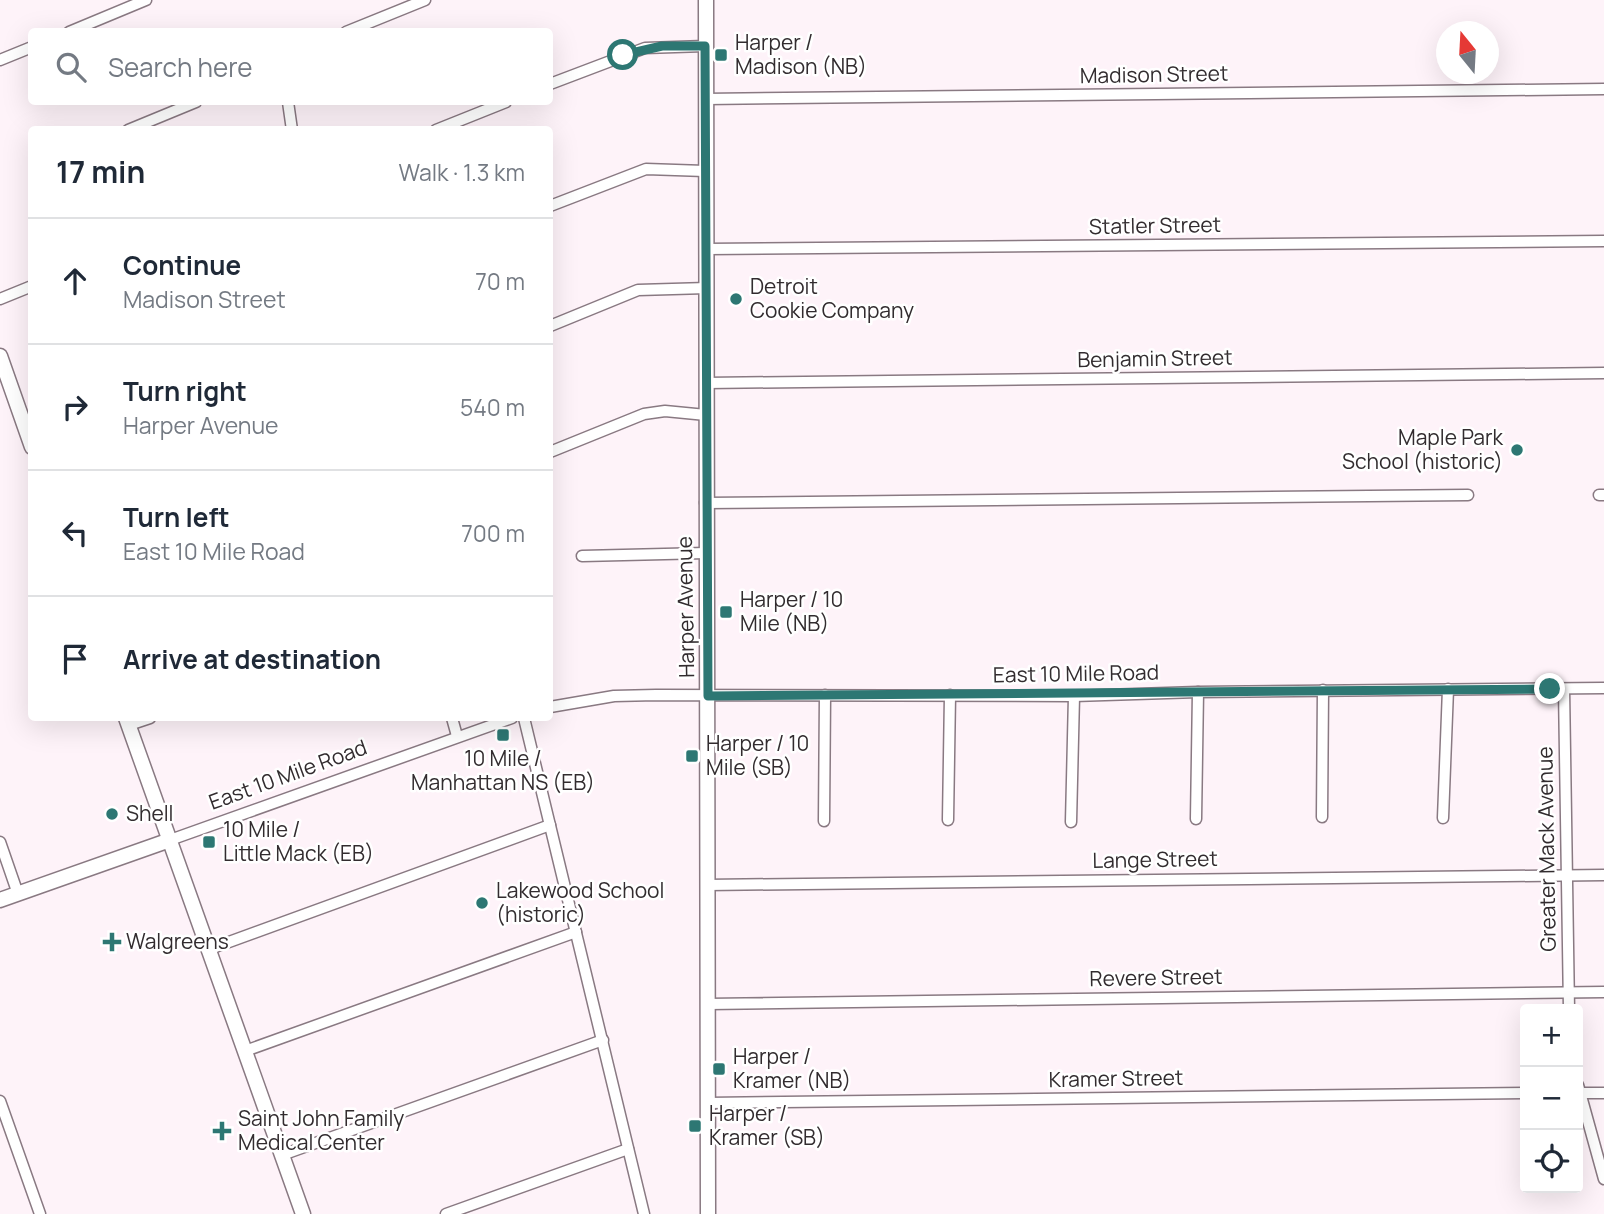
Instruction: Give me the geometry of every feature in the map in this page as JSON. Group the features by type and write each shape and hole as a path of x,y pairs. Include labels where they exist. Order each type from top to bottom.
{"main road":[{"name":"Harper Avenue","path":"706,0 708,1214"},
{"path":"0,356 28,436"},
{"path":"128,721 207,950 303,1214"},
{"name":"East 10 Mile Road","path":"0,900 170,840"}],"street":[{"path":"79,28 146,0"},
{"path":"356,28 425,0"},
{"path":"553,83 646,48 705,46"},
{"path":"0,60 28,49"},
{"name":"Madison Street","path":"705,99 1604,89"},
{"path":"138,126 189,105"},
{"path":"288,105 291,126"},
{"path":"446,126 498,105"},
{"path":"553,205 646,169 705,171"},
{"name":"Statler Street","path":"707,249 1604,241"},
{"path":"0,299 28,288"},
{"path":"553,325 638,290 707,288"},
{"name":"Benjamin Street","path":"706,383 1604,373"},
{"path":"553,451 644,414 665,411 706,415"},
{"path":"705,503 1468,495"},
{"path":"582,556 706,553"},
{"name":"Greater Mack Avenue","path":"1564,688 1569,1004"},
{"name":"East 10 Mile Road","path":"553,706 614,696 1074,696 1198,691 1604,688"},
{"path":"1443,818 1448,689"},
{"path":"1322,817 1324,690"},
{"path":"1196,819 1198,691"},
{"path":"824,821 825,695"},
{"path":"948,820 950,695"},
{"path":"1071,822 1074,696"},
{"path":"453,721 457,736"},
{"name":"East 10 Mile Road","path":"170,840 503,721"},
{"path":"525,721 644,1214"},
{"path":"207,950 550,825"},
{"path":"0,842 19,894"},
{"name":"Lange Street","path":"708,885 1604,875"},
{"path":"245,1051 576,932"},
{"name":"Revere Street","path":"708,1004 1604,992"},
{"path":"282,1155 603,1040"},
{"path":"1583,1091 1604,1093"},
{"name":"Kramer Street","path":"708,1103 1520,1093"},
{"path":"0,1101 40,1214"},
{"path":"1583,1107 1604,1179"},
{"path":"446,1214 628,1149"}],"place":[{"name":"Harper / Madison (NB)","path":"721,55"},
{"name":"Detroit Cookie Company","path":"736,299"},
{"name":"Maple Park School (historic)","path":"1517,450"},
{"name":"Harper / 10 Mile (NB)","path":"726,612"},
{"name":"10 Mile / Manhattan NS (EB)","path":"503,735"},
{"name":"Harper / 10 Mile (SB)","path":"692,756"},
{"name":"Shell","path":"112,814"},
{"name":"10 Mile / Little Mack (EB)","path":"209,842"},
{"name":"Lakewood School (historic)","path":"482,903"},
{"name":"Walgreens","path":"112,942"},
{"name":"Harper / Kramer (NB)","path":"719,1069"},
{"name":"Harper / Kramer (SB)","path":"695,1126"},
{"name":"Saint John Family Medical Center","path":"222,1131"}],"route":[{"path":"623,55 662,46 705,46 705,503 708,696 972,697 1198,691 1550,689"}]}
